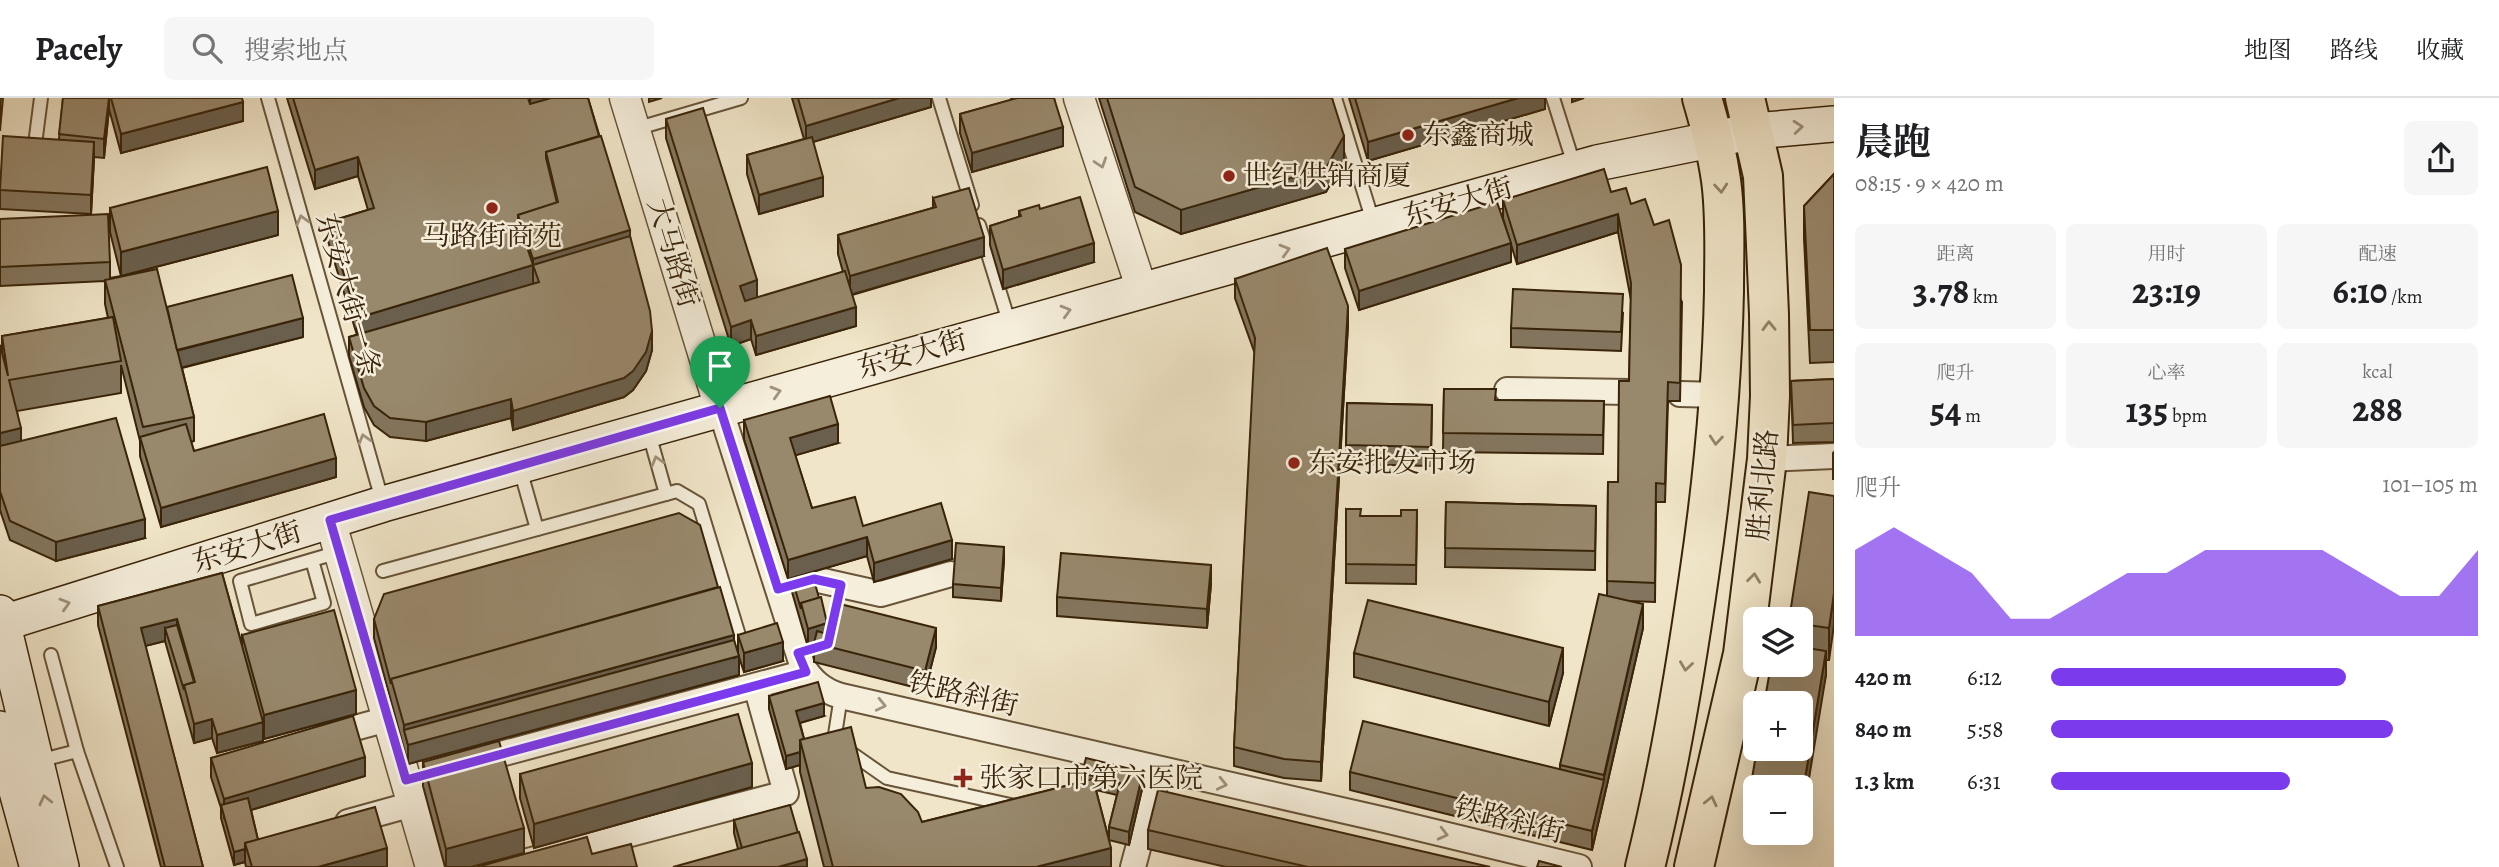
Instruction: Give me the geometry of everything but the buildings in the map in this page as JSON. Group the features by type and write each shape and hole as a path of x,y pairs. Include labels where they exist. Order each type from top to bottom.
{"highway":[{"name":"胜利北路","path":"1645,867 1684,680 1711,497 1723,358 1722,183 1702,98"},
{"name":"胜利北路","path":"1694,867 1743,653 1767,459 1779,389 1763,176 1750,115"}],"main road":[{"name":"东安大街","path":"1,620 327,544 383,504 1575,169 1713,138 1750,115 1834,124"},
{"path":"1,620 38,867"},
{"path":"0,729 24,764 61,867"}],"street":[{"name":"大马路街","path":"625,98 720,408"},
{"path":"1079,98 1142,290"},
{"path":"1507,390 1629,392"},
{"path":"1680,394 1720,395"},
{"path":"452,767 756,685 807,658 778,589 720,408"},
{"path":"1767,459 1834,456"},
{"path":"327,544 388,719 416,786 431,867"},
{"path":"778,589 814,579 838,597 881,594 951,574"},
{"name":"铁路斜街","path":"807,658 825,690 841,696 1385,820 1540,862 1579,867"},
{"path":"505,867 527,850 786,793 756,685"},
{"path":"300,743 388,719"},
{"path":"500,755 507,779"},
{"path":"1133,867 1159,770"},
{"path":"323,829 416,786"},
{"path":"1379,846 1385,820"}],"lane":[{"path":"34,152 41,98"},
{"name":"东安大街一条","path":"268,98 383,504"},
{"path":"635,129 741,98"},
{"path":"939,98 1011,327"},
{"path":"1335,98 1374,225"},
{"path":"1553,98 1575,169"},
{"path":"336,345 349,341"},
{"path":"647,429 666,494"},
{"path":"519,465 537,529"},
{"path":"383,571 677,491 699,504 741,642"},
{"path":"327,544 324,603 251,624 240,581 327,544"},
{"path":"51,655 77,751 117,867"},
{"path":"841,696 834,741 887,778 1017,806 1030,805"},
{"path":"24,764 77,751"}],"place":[{"name":"东鑫商城","path":"1408,135"},
{"name":"世纪供销商厦","path":"1229,176"},
{"name":"马路街商苑","path":"492,208"},
{"name":"东安批发市场","path":"1294,463"},
{"name":"张家口市第六医院","path":"963,778"}],"route":[{"path":"720,408 778,589 814,579 841,585 828,644 798,653 806,672 406,780 330,520 720,408"}]}
